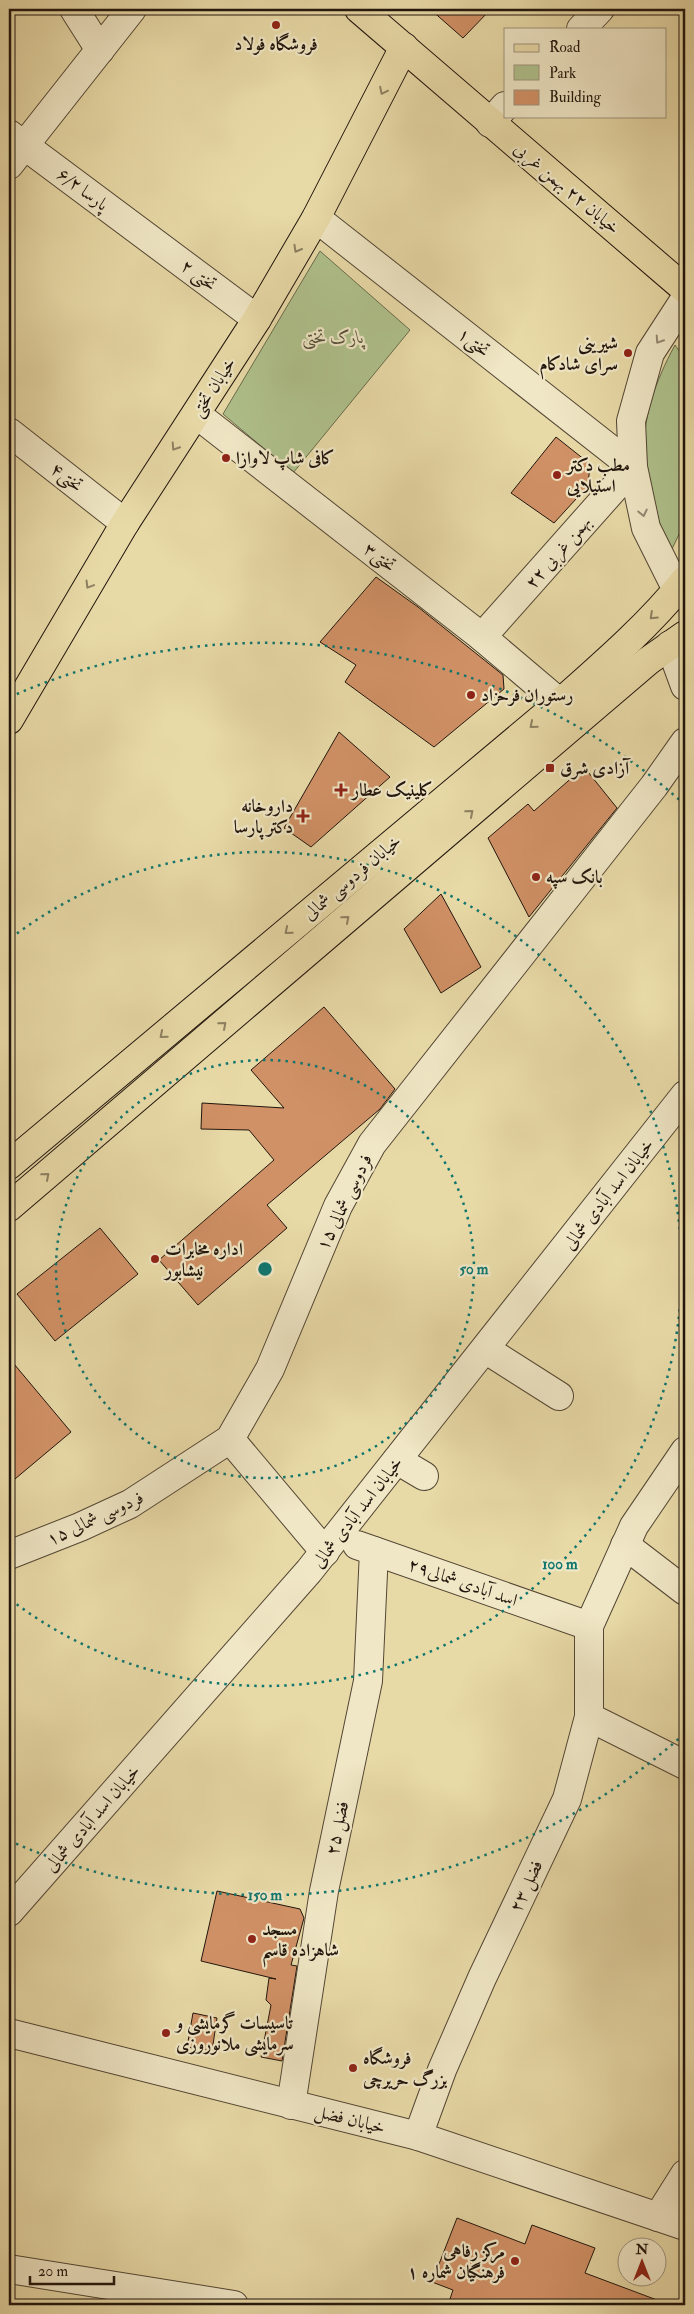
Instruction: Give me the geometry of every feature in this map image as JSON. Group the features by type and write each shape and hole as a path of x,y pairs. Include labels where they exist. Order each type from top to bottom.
{"main road":[{"name":"خیابان ۲۲ بهمن غربی","path":"358,9 404,47 498,114 685,289"},
{"name":"خیابان تختی","path":"9,720 125,523 257,318 316,218 404,47"},
{"name":"خیابان فردوسی شمالی","path":"9,1165 560,703 615,653 681,584"},
{"name":"خیابان فردوسی شمالی","path":"9,1208 640,667 678,640"}],"street":[{"path":"74,9 100,50"},
{"path":"14,148 100,50 132,9"},
{"path":"582,28 600,9"},
{"name":"پارسا ۶/۲","path":"14,148 141,232"},
{"name":"تختی۱","path":"316,218 633,467"},
{"name":"تختی ۲","path":"141,232 257,318"},
{"path":"681,584 646,528 633,467 631,421 650,353 685,298"},
{"name":"تختی۳","path":"196,414 482,637 560,703"},
{"name":"تختی۴","path":"9,432 125,523"},
{"name":"۲۲ بهمن غربی","path":"482,637 633,467"},
{"path":"678,640 685,686"},
{"name":"فردوسی شمالی ۱۵","path":"9,1555 80,1528 130,1504 230,1440 270,1369 338,1206 372,1144 526,951 658,781 685,742"},
{"name":"خیابان اسد آبادی شمالی","path":"9,1912 331,1544 685,1095"},
{"path":"485,1349 559,1396"},
{"path":"230,1440 331,1544"},
{"path":"590,1626 634,1526 685,1450"},
{"path":"397,1460 424,1476"},
{"name":"اسد آبادی شمالی۲۹","path":"331,1544 374,1551 590,1626"},
{"path":"625,1545 685,1591"},
{"name":"فضل ۲۵","path":"291,2105 324,1891 368,1681 374,1551"},
{"name":"فضل ۲۳","path":"418,2136 442,2070 482,1978 567,1799 590,1717 590,1626"},
{"path":"590,1717 685,1765"},
{"name":"خیابان فضل","path":"9,2033 418,2136 685,2226"},
{"path":"658,2217 685,2174"},
{"path":"9,2269 234,2305"}],"green space":[{"name":"پارک تختی","path":"320,251 410,330 293,473 223,414"},
{"path":"675,345 685,359 685,522 671,551 651,496 644,447 646,423 652,399 661,373"}],"building":[{"path":"430,9 491,9 463,38"},
{"name":"مطب دکتر استیلایی","path":"556,437 590,464 588,486 554,523 511,493"},
{"path":"376,577 418,607 503,675 504,689 434,747 345,682 356,665 320,642"},
{"name":"کلینیک عطار","path":"339,732 390,777 311,847 284,828"},
{"name":"بانک سپه","path":"584,767 617,808 529,917 488,838 528,804 534,811"},
{"path":"441,894 481,967 441,993 404,929"},
{"path":"324,1007 395,1089 380,1109 267,1205 287,1228 198,1305 159,1260 274,1160 249,1130 201,1129 202,1103 284,1108 251,1070"},
{"path":"100,1228 138,1274 55,1341 17,1294"},
{"path":"9,1358 71,1432 9,1484"},
{"name":"مسجد شاهزاده قاسم","path":"217,1891 300,1909 304,1918 291,1965 297,1966 282,2061 261,2057 271,2005 266,2000 269,1978 276,1979 201,1961"},
{"path":"193,2013 217,2018 212,2051 187,2047"},
{"name":"مرکز رفاهی فرهنگیان شماره ۱","path":"457,2218 525,2244 532,2225 595,2248 585,2273 665,2303 664,2305 448,2305 453,2290 432,2282"}],"place":[{"name":"فروشگاه فولاد","path":"276,25"},
{"name":"شیرینی سرای شادکام","path":"628,353"},
{"name":"كافى شاپ لاوازا","path":"226,458"},
{"name":"مطب دکتر استیلایی","path":"557,475"},
{"name":"رستوران فرحزاد","path":"471,695"},
{"name":"آزادی شرق","path":"550,768"},
{"name":"کلینیک عطار","path":"341,790"},
{"name":"داروخانه دکتر پارسا","path":"303,816"},
{"name":"بانک سپه","path":"536,877"},
{"name":"اداره مخابرات نیشابور","path":"155,1259"},
{"name":"مسجد شاهزاده قاسم","path":"252,1939"},
{"name":"تاسیسات گرمایشی و سرمایشی ملانوروزی","path":"166,2033"},
{"name":"فروشگاه بزرگ حریرچی","path":"353,2068"},
{"name":"مرکز رفاهی فرهنگیان شماره ۱","path":"515,2261"}]}
